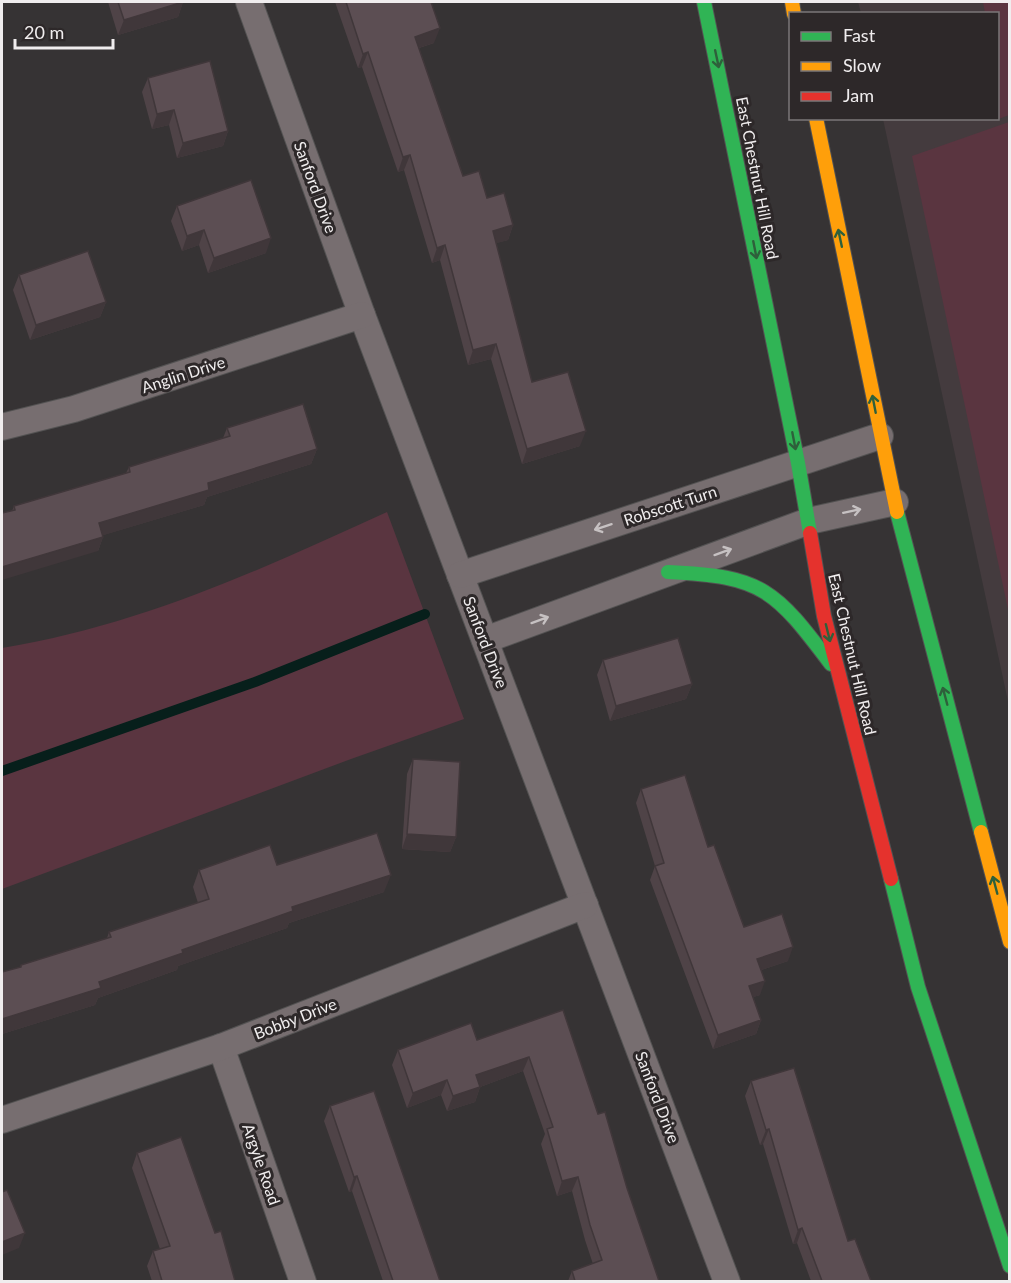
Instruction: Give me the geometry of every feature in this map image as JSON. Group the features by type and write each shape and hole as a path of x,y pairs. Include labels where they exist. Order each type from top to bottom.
{"main road":[{"name":"East Chestnut Hill Road","path":"704,2 798,463 824,616 918,987 1010,1266"},
{"path":"816,120 895,502 1010,942"},
{"path":"668,572 713,574 740,579 769,593 793,616 839,675"}],"street":[{"name":"Sanford Drive","path":"249,2 362,315 727,1281"},
{"name":"Anglin Drive","path":"2,427 74,409 362,315"},
{"name":"Robscott Turn","path":"460,575 880,436"},
{"path":"485,640 809,521 895,502"},
{"name":"Bobby Drive","path":"2,1120 221,1047 585,905"},
{"name":"Argyle Road","path":"221,1047 303,1281"}],"shaded area":[{"path":"858,2 1009,2 1009,706 883,120 999,120 999,12 861,12"},
{"path":"983,2 1009,2 1009,115 999,119 999,12 985,12"},
{"path":"1010,122 1009,614 912,156"},
{"path":"387,512 464,719 2,889 2,648 53,638 151,610 246,574"}],"building":[{"path":"118,2 183,2 124,20"},
{"path":"346,2 431,2 440,28 415,37 463,176 479,171 487,198 504,193 513,225 493,231 532,382 568,372 586,431 527,449 496,344 473,350 445,245 437,248 410,155 403,157 368,52 363,54"},
{"path":"210,61 228,131 183,143 174,110 157,114 148,78"},
{"path":"251,180 271,238 214,258 204,230 187,236 177,206"},
{"path":"88,251 106,302 36,325 19,275"},
{"path":"303,404 317,449 208,483 209,490 99,523 103,537 2,567 2,513 15,510 14,506 130,472 129,467 230,436 227,428"},
{"path":"678,638 692,684 616,706 603,660"},
{"path":"413,759 460,762 456,837 407,834"},
{"path":"685,775 708,847 714,845 744,927 782,914 793,947 757,959 765,981 749,986 761,1020 718,1035 655,866 664,863 641,789"},
{"path":"377,833 391,875 292,907 293,911 99,982 101,988 2,1019 2,972 111,937 109,932 209,899 199,870 270,845 277,865"},
{"path":"563,1010 598,1114 605,1112 627,1188 659,1281 575,1281 572,1271 602,1260 590,1225 578,1177 562,1181 547,1129 553,1127 529,1057 476,1075 480,1087 453,1096 447,1080 413,1093 398,1050 471,1023 477,1040"},
{"path":"794,1068 848,1241 855,1239 871,1281 822,1281 802,1228 798,1230 769,1129 766,1130 751,1081"},
{"path":"374,1091 440,1281 393,1281 357,1176 354,1177 330,1106"},
{"path":"181,1137 215,1233 221,1231 235,1281 162,1281 153,1251 170,1246 137,1153"},
{"path":"7,1190 25,1233 2,1242 2,1192"}],"waterway":[{"path":"2,771 255,682 425,614"}],"traffic: fast":[{"path":"704,2 798,463 810,533"},
{"path":"897,512 981,832"},
{"path":"668,572 726,578 747,583 764,592 780,603 795,619 831,664"},
{"path":"891,879 918,987 1010,1266"}],"traffic: slow":[{"path":"792,2 794,12"},
{"path":"816,120 897,512"},
{"path":"981,832 1010,942"}],"traffic: jam":[{"path":"810,533 824,616 891,879"}]}
